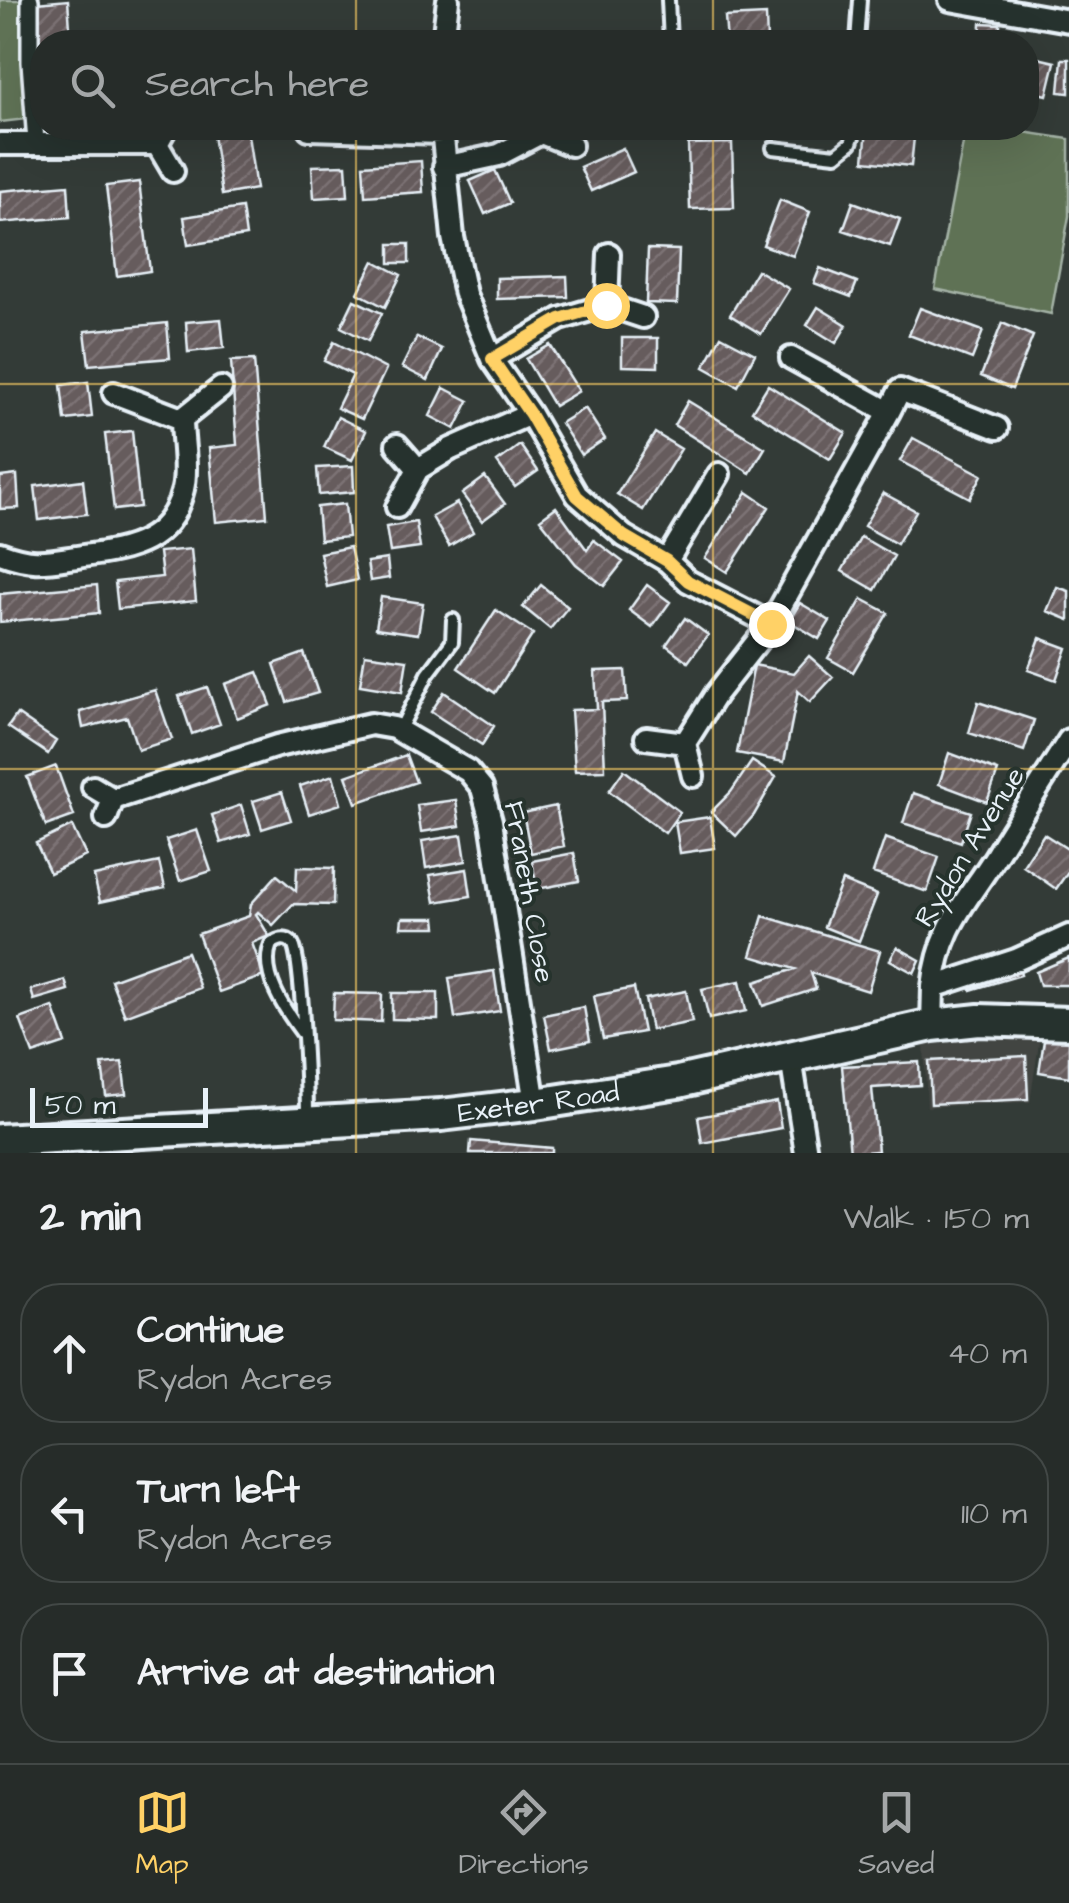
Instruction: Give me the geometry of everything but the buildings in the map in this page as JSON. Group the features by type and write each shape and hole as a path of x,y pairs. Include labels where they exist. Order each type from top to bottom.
{"main road":[{"name":"Exeter Road","path":"0,1140 441,1115 678,1082 932,1025 980,1020 1069,1023"}],"street":[{"path":"30,0 30,62"},
{"path":"445,30 448,0"},
{"path":"950,0 1069,21"},
{"path":"0,144 78,140"},
{"path":"163,140 174,171"},
{"path":"443,140 453,238 465,294 492,359 530,414 577,496 624,536 667,561 688,581 771,624"},
{"path":"444,167 499,154 524,140"},
{"path":"561,140 571,145"},
{"path":"606,305 609,254"},
{"path":"492,359 560,319 606,305 643,318"},
{"path":"790,358 889,412"},
{"path":"182,419 220,388"},
{"path":"693,776 685,743 716,694 771,624 900,390 996,428"},
{"path":"114,393 182,419"},
{"path":"397,507 418,469 530,414"},
{"path":"0,553 28,564 116,552 146,543 170,522 184,488 182,419"},
{"path":"397,445 418,469"},
{"path":"667,561 720,474"},
{"name":"Franeth Close","path":"93,786 109,808 277,746 372,724 399,732 468,771 482,788 494,839 535,1104"},
{"path":"646,738 685,743"},
{"name":"Rydon Avenue","path":"932,1025 937,954 956,912 1069,740"},
{"path":"933,987 1016,960 1069,936"},
{"path":"791,1058 806,1153"}],"lane":[{"path":"668,0 669,30"},
{"path":"858,30 860,0"},
{"path":"773,148 836,155 852,140"},
{"path":"399,732 428,674 452,642 453,620"},
{"path":"302,1034 273,985 268,964 271,944 280,938 295,946 302,1034 308,1123"}],"shaded area":[{"path":"1041,1030 1030,1102 927,1107 924,1044"}],"green space":[{"path":"0,0 23,0 27,119 0,122"},
{"path":"1039,134 1069,139 1069,216 1051,314 935,289 964,140 1039,140"}],"route":[{"path":"606,305 560,319 492,359 530,414 577,496 624,536 667,561 688,581 771,624"}]}
